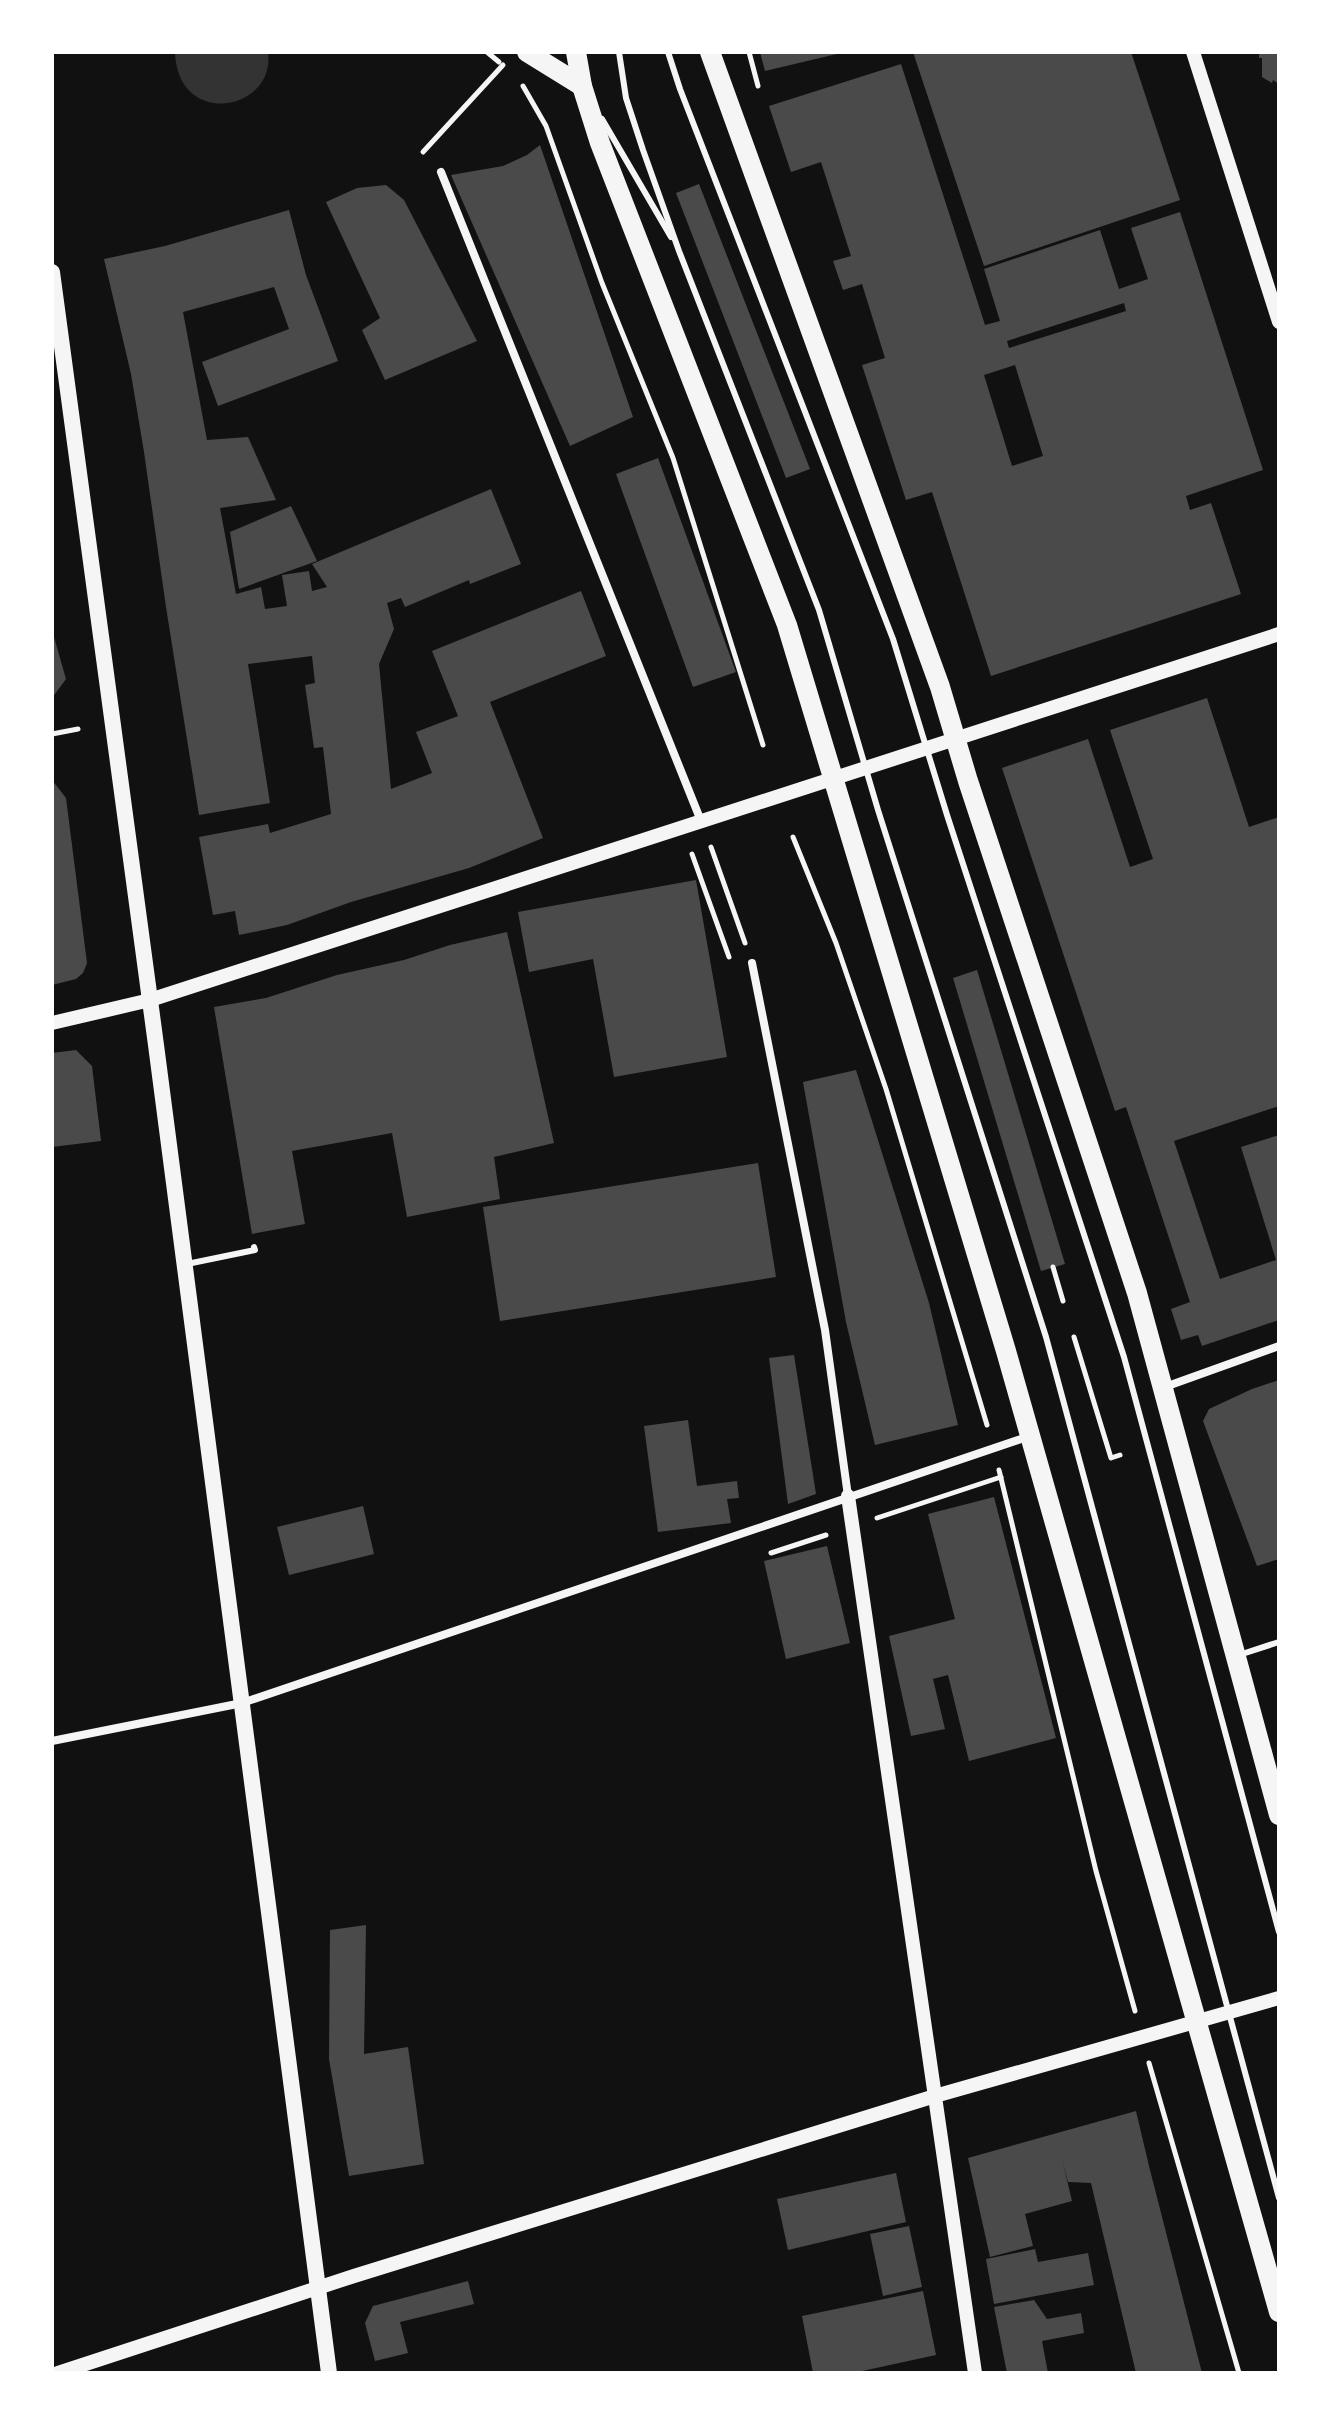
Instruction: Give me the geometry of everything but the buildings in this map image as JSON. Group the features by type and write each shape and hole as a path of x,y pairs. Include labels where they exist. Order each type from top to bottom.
{"main road":[{"path":"558,52 582,86"},
{"path":"576,52 582,86 600,143 787,625 1030,1436 1279,2312"},
{"path":"710,52 956,738 1137,1293 1279,1815"},
{"path":"518,55 582,86"},
{"path":"52,272 329,2373"}],"street":[{"path":"1193,52 1279,322"},
{"path":"441,172 701,821"},
{"path":"52,1023 150,1000 1279,634"},
{"path":"752,963 825,1330 975,2373"},
{"path":"1161,1388 1279,1346"},
{"path":"52,1741 242,1703 1030,1436"},
{"path":"58,2373 318,2288 935,2096 1279,1998"}],"lane":[{"path":"619,52 626,98 679,251 819,610 865,768 1046,1337 1279,2198"},
{"path":"668,52 893,639 1124,1357 1279,1932"},
{"path":"582,86 679,251"},
{"path":"185,1264 255,1250 254,1247"},
{"path":"1235,1656 1279,1642"}],"path":[{"path":"420,157 518,55"},
{"path":"520,82 546,126 602,283 673,458 763,745"},
{"path":"52,734 78,729"},
{"path":"701,821 752,963"},
{"path":"793,837 836,943 886,1089 969,1364"},
{"path":"1053,1267 1063,1302"},
{"path":"1072,1331 1111,1458 1120,1455"},
{"path":"1005,1491 1096,1871 1239,2373"}],"shaded area":[{"path":"175,52 268,52 266,72 257,88 243,99 225,103 207,102 192,93 180,77"}]}
